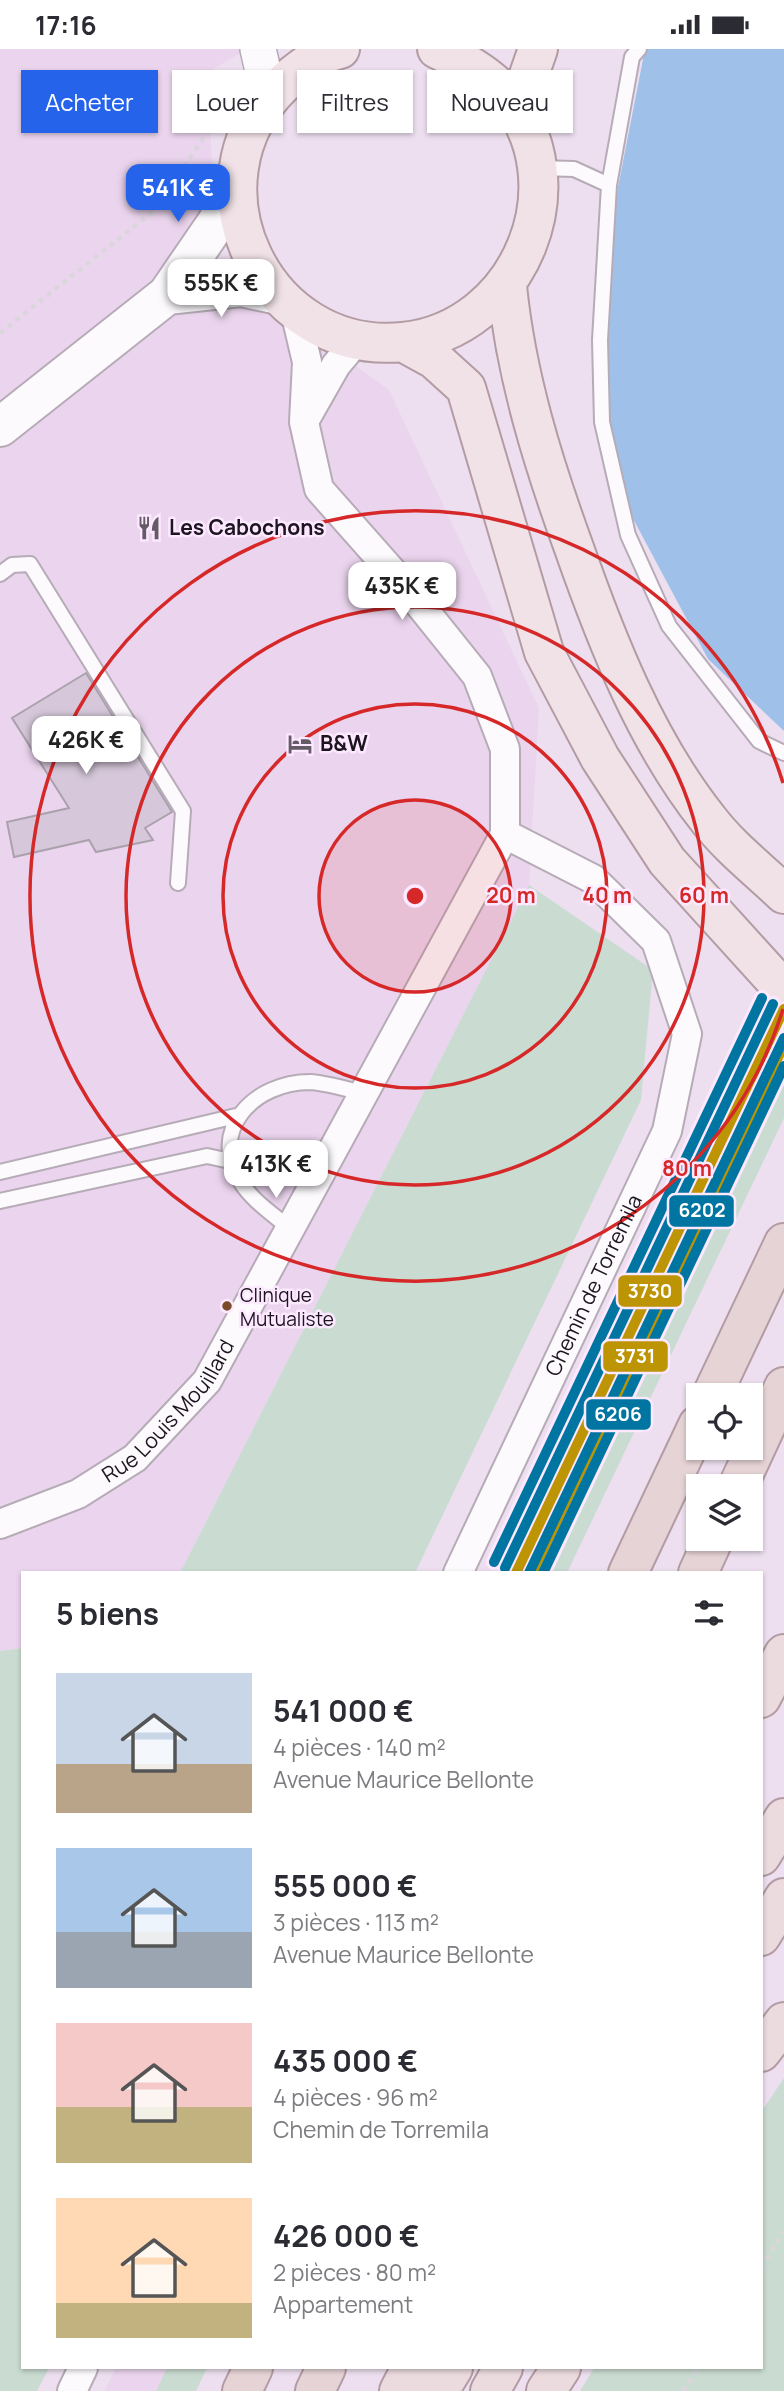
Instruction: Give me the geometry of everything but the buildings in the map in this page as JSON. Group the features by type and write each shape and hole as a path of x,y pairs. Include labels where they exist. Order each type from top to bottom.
{"highway":[{"path":"718,1383 784,1243"},
{"path":"744,1474 784,1387"},
{"path":"629,1571 686,1450"},
{"path":"699,1571 708,1551"},
{"path":"763,1694 784,1654"},
{"path":"763,1853 784,1818"},
{"path":"763,1933 784,1898"},
{"path":"763,2049 784,2022"},
{"path":"242,2391 253,2369"},
{"path":"315,2391 326,2369"},
{"path":"399,2391 410,2369"},
{"path":"439,2391 452,2369"},
{"path":"490,2391 502,2369"},
{"path":"546,2391 560,2369"}],"main road":[{"path":"283,83 298,69 340,49"},
{"path":"437,49 477,70"},
{"path":"531,70 538,49"},
{"path":"0,427 167,295 217,222 237,179 249,133"},
{"path":"167,295 241,287 286,303 324,329 357,340 403,342 442,333 477,314 507,286 528,250 538,210 538,168 528,133"},
{"path":"237,179 239,221 253,261 286,303"},
{"path":"507,286 512,336 545,467 604,631 654,737 708,820 784,894"},
{"path":"403,342 434,359 466,388 544,652 600,758 667,861 771,977"}],"street":[{"path":"286,303 307,362 304,422 319,489 404,585 477,676 505,749 505,834"},
{"path":"304,422 336,365 357,340"},
{"name":"Rue Louis Mouillard","path":"0,1524 78,1494 135,1458 207,1381 505,834"},
{"name":"Chemin de Torremila","path":"459,1571 667,1131 687,1034 656,941 593,879 505,834"},
{"path":"72,2391 83,2369"}],"lane":[{"path":"639,49 632,57 609,185 600,340 602,422 628,535 669,626 759,741 784,753"},
{"path":"538,168 574,169 609,185"},
{"path":"0,573 12,565 30,564 183,811 178,883"},
{"path":"0,1172 236,1116 252,1101 283,1085 312,1082 363,1093"},
{"path":"236,1116 230,1161 248,1192 289,1228"},
{"path":"0,1201 207,1156 230,1161"}],"path":[{"path":"0,333 156,209 205,133"},
{"path":"763,2265 784,2231"},
{"path":"683,2391 698,2369"}],"shaded area":[{"path":"0,49 247,49 212,70 172,70 172,133 210,133 218,265 389,390 539,708 529,885 181,1571 21,1571 21,1648 0,1651"},
{"path":"761,1024 784,1050 784,1075 547,1571 500,1571"},
{"path":"115,2369 167,2369 156,2391 104,2391"}],"green space":[{"path":"529,885 653,970 641,1100 416,1571 181,1571"},
{"path":"784,1075 784,1118 568,1571 547,1571"},
{"path":"21,1648 21,2369 48,2369 37,2391 0,2391 0,1651"},
{"path":"784,2078 784,2391 580,2391 593,2369 763,2369 763,2109"},
{"path":"167,2369 207,2369 196,2391 156,2391"}],"water":[{"path":"645,49 784,49 784,731 708,659 607,470 605,254"}],"transit line":[{"path":"494,1562 762,998"},
{"path":"505,1568 773,1004"},
{"name":"3730","path":"517,1571 784,1009"},
{"name":"6202","path":"530,1571 784,1038"},
{"name":"3731","path":"533,1571 784,1045"},
{"name":"6206","path":"544,1571 784,1066"}],"place":[{"name":"Les Cabochons","path":"149,528"},
{"name":"B&W","path":"300,744"},
{"name":"Clinique Mutualiste","path":"227,1306"}]}
